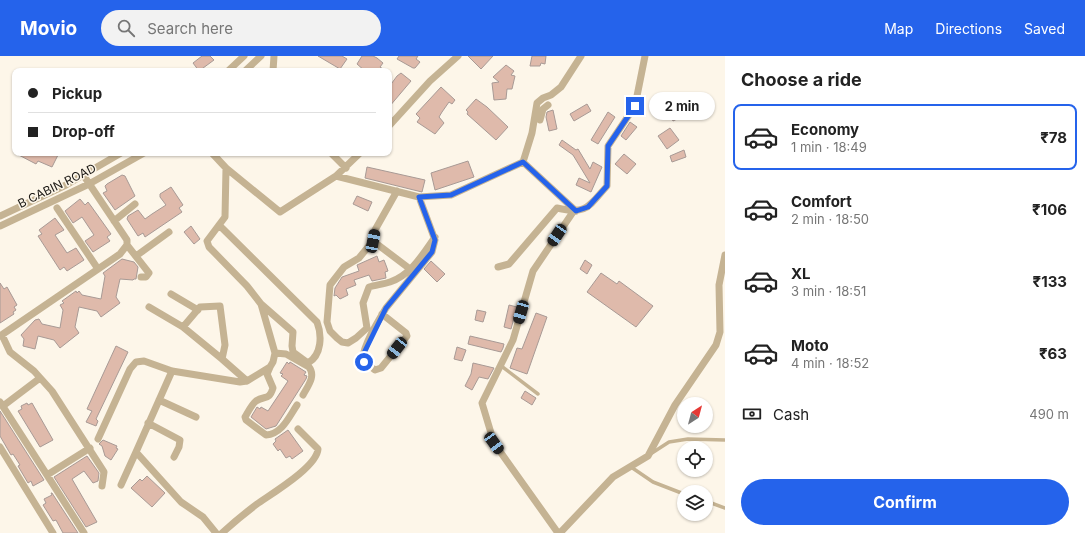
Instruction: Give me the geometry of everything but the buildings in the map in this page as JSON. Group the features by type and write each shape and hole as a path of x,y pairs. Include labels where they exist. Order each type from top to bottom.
{"street":[{"path":"231,68 244,56"},
{"path":"248,68 261,56"},
{"path":"273,68 274,56"},
{"path":"392,123 430,81 458,56"},
{"path":"540,120 537,103 561,87 581,56"},
{"path":"498,267 510,264 557,208 575,211 588,207 607,186 608,146 635,106 646,56"},
{"path":"336,176 419,197 451,195 523,162 540,120 543,108 548,105"},
{"path":"0,216 84,176 116,156"},
{"name":"B CABIN ROAD","path":"0,226 89,184 139,156"},
{"path":"215,156 226,168 280,212 336,176 357,156"},
{"path":"334,156 346,168"},
{"path":"523,162 575,211"},
{"path":"219,225 317,322 322,336 312,360 308,363 293,352 292,332 261,304 247,286 209,247 207,241 208,238 219,225 226,212 226,168"},
{"path":"84,176 127,240 127,245 149,272 146,277 141,277"},
{"path":"397,191 375,230 373,241 359,258 344,267 330,285 327,322 330,330 342,342 348,343 367,328 363,303 369,287 392,282 410,269 418,262 434,237"},
{"path":"382,314 406,333 407,336 378,370 372,369 362,360 382,314 432,252 434,237 419,197"},
{"path":"114,221 135,204"},
{"path":"57,208 98,269"},
{"path":"575,211 533,271 513,340 482,403 494,443 559,533 613,477 648,456 675,405 716,345 720,332 719,285 725,255"},
{"path":"136,256 169,232"},
{"path":"373,241 410,269"},
{"path":"102,486 104,472 52,391 40,378 10,352 1,336 120,254 127,245"},
{"path":"171,294 198,310"},
{"path":"261,304 275,353 267,374 273,388 268,397 254,402 245,417 246,420 266,434 273,434 280,429 297,405"},
{"path":"184,327 200,307 220,306 225,345 222,359"},
{"path":"149,307 184,327 247,381"},
{"path":"275,353 286,354 311,370 312,379 303,395"},
{"path":"98,439 130,369 136,362 144,361 172,370 232,382 247,381 270,367"},
{"path":"121,484 172,370"},
{"path":"40,378 1,404 84,533"},
{"path":"159,400 196,417"},
{"path":"148,423 180,440 179,447 174,457"},
{"path":"222,533 257,504 291,482 314,458 318,449 298,429"},
{"path":"0,447 53,533"},
{"path":"47,475 90,448"},
{"path":"136,452 181,502 203,517 216,533"}],"lane":[{"path":"500,366 538,394"},
{"path":"648,456 669,442 688,439 725,440"},
{"path":"630,466 653,482 677,491"},
{"path":"713,504 725,508"}],"route":[{"path":"364,362 362,357 377,323 386,308 404,288 432,252 435,240 434,234 419,197 451,195 523,162 576,211 588,207 607,186 608,146 635,106"}]}
